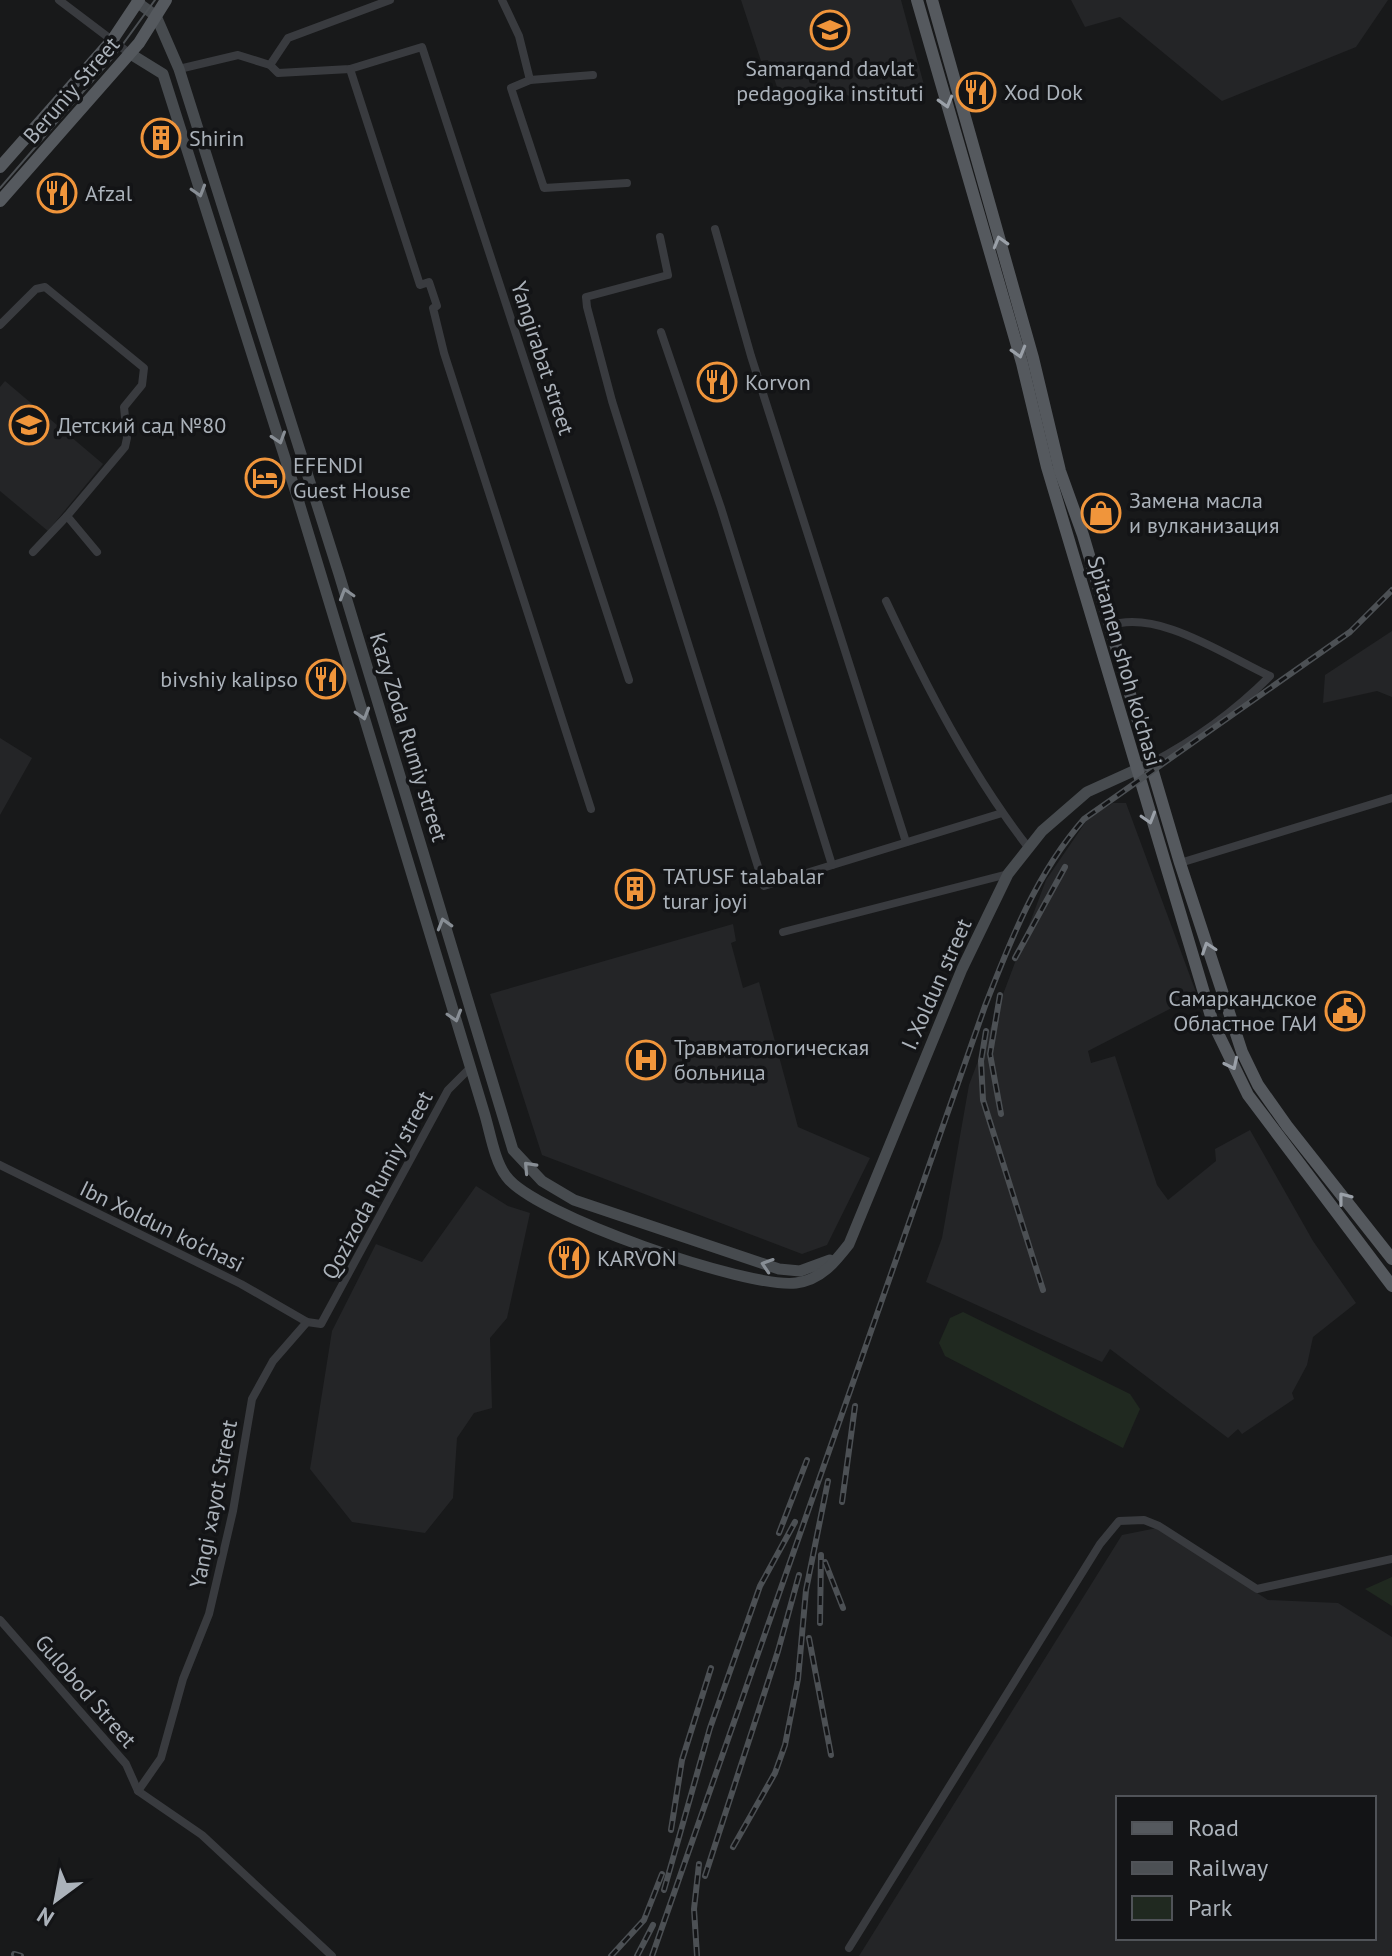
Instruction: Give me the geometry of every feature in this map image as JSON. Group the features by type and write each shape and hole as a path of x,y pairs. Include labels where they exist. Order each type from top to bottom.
{"main road":[{"name":"Beruniy Street","path":"0,201 129,53 166,0"},
{"name":"Spitamen shoh ko'chasi","path":"917,0 1134,769 1213,1023 1230,1062 1269,1124 1392,1286"},
{"name":"Spitamen shoh ko'chasi","path":"932,0 1033,358 1060,471 1083,535 1180,863 1242,1052 1258,1085 1392,1259"},
{"name":"Beruniy Street","path":"0,167 113,39 138,1"}],"street":[{"path":"59,0 129,53"},
{"path":"270,65 288,38 390,0"},
{"path":"502,0 519,36 530,80"},
{"path":"138,1 156,16"},
{"name":"Kazy Zoda Rumiy street","path":"156,16 179,69 335,559 513,1150 542,1181 574,1200 779,1269 809,1269 841,1255"},
{"path":"179,69 238,55 270,65 278,73 350,69 422,47 629,680"},
{"name":"Kazy Zoda Rumiy street","path":"129,53 163,74 297,496 506,1177 538,1201 634,1242 742,1278 789,1283 820,1274"},
{"path":"350,69 420,285 429,282 437,306 433,308 444,353 591,809"},
{"path":"593,75 530,80 511,88 544,188 627,183"},
{"path":"715,229 751,356 906,842"},
{"path":"660,237 668,275 586,297 612,401 764,886 1002,813"},
{"path":"0,326 36,289 45,287 144,368 142,385 124,407 125,447 33,552"},
{"path":"661,332 721,508 832,865"},
{"path":"67,516 97,552"},
{"path":"886,601 914,661 1002,813 1028,847"},
{"path":"1109,626 1143,621 1194,640 1270,676 1245,702 1179,749 1151,763"},
{"name":"I. Xoldun street","path":"820,1274 849,1244 962,969 1008,874 1028,847 1087,792 1151,763"},
{"path":"1180,863 1392,798"},
{"path":"783,932 1008,874"},
{"name":"Qozizoda Rumiy street","path":"307,1322 321,1324 448,1090 471,1067"},
{"name":"Ibn Xoldun ko'chasi","path":"0,1165 241,1284 307,1322"},
{"name":"Yangi xayot Street","path":"138,1791 161,1758 183,1679 209,1614 233,1511 252,1399 273,1361 307,1322"},
{"path":"849,1948 1100,1544 1119,1521 1144,1520 1159,1526 1257,1589 1392,1559"},
{"name":"Gulobod Street","path":"0,1620 126,1764 138,1791"},
{"path":"138,1791 202,1835 332,1956"}],"shaded area":[{"name":"Samarqand davlat pedagogika instituti","path":"741,0 901,0 924,85 866,105 832,87 782,102 768,60 761,61"},
{"path":"1071,0 1388,0 1356,47 1222,101 1120,17 1085,27"},
{"name":"Детский сад №80","path":"5,381 103,464 48,531 0,491 0,387"},
{"path":"1392,631 1392,697 1377,691 1323,703 1325,675"},
{"path":"0,738 32,758 0,815"},
{"path":"1113,803 1126,803 1197,995 1088,1051 1091,1063 1115,1056 1157,1185 1168,1200 1216,1161 1215,1149 1250,1130 1313,1241 1356,1303 1313,1337 1307,1365 1292,1393 1294,1399 1242,1434 1238,1429 1228,1438 1110,1349 1102,1362 926,1282 942,1238 969,1085 1046,880 1089,817"},
{"name":"Травматологическая больница","path":"733,924 736,941 731,943 743,988 759,982 798,1127 870,1158 827,1245 802,1254 542,1155 490,994"},
{"path":"476,1186 508,1206 530,1213 507,1318 490,1338 492,1408 474,1413 457,1438 453,1498 425,1533 352,1522 310,1469 332,1331 376,1244 422,1262"},
{"path":"1157,1528 1268,1600 1338,1603 1392,1637 1392,1956 859,1956 1122,1535"}],"green space":[{"path":"963,1312 1130,1394 1140,1409 1123,1448 945,1356 939,1343 950,1318"},
{"path":"1392,1577 1392,1606 1365,1589"}],"tram line":[{"path":"0,188 115,55 155,0"}],"railway":[{"path":"652,1956 985,1006 1038,885 1084,819 1350,632 1392,590"},
{"path":"1015,958 1065,867"},
{"path":"1000,995 990,1054 1001,1114"},
{"path":"986,1031 981,1061 983,1100 1043,1290"},
{"path":"842,1502 855,1406"},
{"path":"779,1533 807,1460"},
{"path":"733,1847 775,1773 785,1745 798,1679 806,1590 828,1481"},
{"path":"664,1890 710,1728 760,1586 795,1522"},
{"path":"820,1623 821,1555"},
{"path":"825,1562 843,1608"},
{"path":"705,1876 778,1651 799,1575"},
{"path":"809,1638 831,1755"},
{"path":"671,1830 682,1760 711,1668"},
{"path":"697,1956 694,1909 699,1864"},
{"path":"611,1956 644,1920 662,1874"},
{"path":"637,1956 653,1925"},
{"path":"14,1954 21,1956"}],"place":[{"name":"Samarqand davlat pedagogika instituti","path":"830,30"},
{"name":"Xod Dok","path":"976,92"},
{"name":"Shirin","path":"161,138"},
{"name":"Afzal","path":"57,193"},
{"name":"Korvon","path":"717,382"},
{"name":"Детский сад №80","path":"29,425"},
{"name":"EFENDI Guest House","path":"265,478"},
{"name":"Замена масла и вулканизация","path":"1101,513"},
{"name":"bivshiy kalipso","path":"326,679"},
{"name":"TATUSF talabalar turar joyi","path":"635,889"},
{"name":"Самаркандское Областное ГАИ","path":"1345,1011"},
{"name":"Травматологическая больница","path":"646,1060"},
{"name":"KARVON","path":"569,1258"}]}
